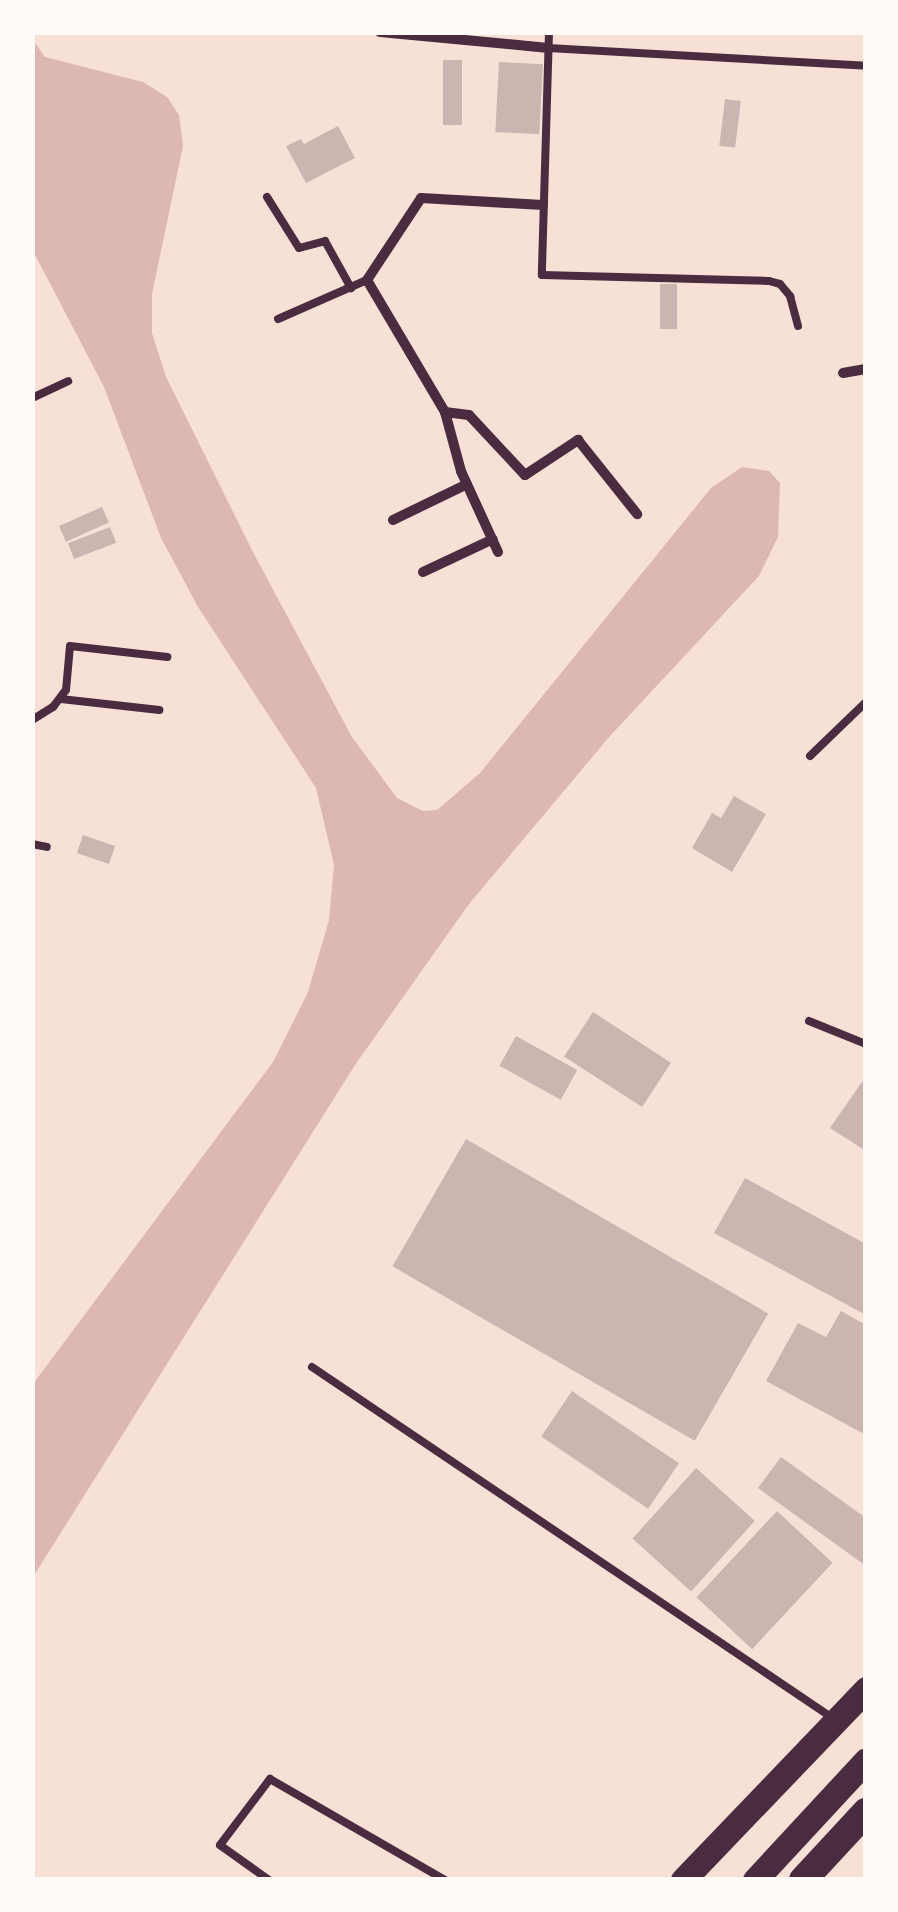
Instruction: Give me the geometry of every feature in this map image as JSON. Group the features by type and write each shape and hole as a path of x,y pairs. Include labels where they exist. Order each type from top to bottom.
{"highway":[{"path":"803,1880 866,1812"}],"main road":[{"path":"683,1880 866,1689"},
{"path":"755,1880 866,1760"}],"street":[{"path":"380,32 548,48"},
{"path":"498,552 467,484 445,412 366,280 421,198 543,205"},
{"path":"843,373 866,369"},
{"path":"445,412 469,415 526,475 578,440 637,514"},
{"path":"393,520 467,484"},
{"path":"423,572 493,539"}],"lane":[{"path":"549,32 542,275 765,282 786,290 798,326"},
{"path":"548,48 866,66"},
{"path":"267,196 299,248 325,241 351,288"},
{"path":"278,319 366,280"},
{"path":"32,398 68,381"},
{"path":"61,699 70,646 167,658"},
{"path":"32,720 61,699 159,710"},
{"path":"810,756 866,702"},
{"path":"32,844 47,847"},
{"path":"808,1021 866,1044"},
{"path":"312,1367 836,1720"},
{"path":"268,1880 220,1846 270,1779 445,1880"}],"shaded area":[{"path":"33,40 45,57 143,82 167,97 179,115 183,146 152,294 152,333 166,377 254,554 352,737 397,798 423,811 437,810 480,773 711,488 742,467 769,471 780,483 778,537 759,576 610,736 469,904 355,1065 33,1577 33,1384 273,1062 308,992 329,920 334,865 316,788 198,607 161,538 104,387 33,251"}],"building":[{"path":"443,60 462,60 462,125 443,125"},
{"path":"499,62 543,64 539,134 495,132"},
{"path":"725,99 741,101 735,148 719,146"},
{"path":"338,126 355,158 306,183 286,146 301,139 304,144"},
{"path":"660,284 677,284 677,329 660,329"},
{"path":"102,507 109,523 66,542 59,526"},
{"path":"110,527 116,543 74,559 68,543"},
{"path":"734,796 766,814 732,872 692,848 712,813 721,818"},
{"path":"83,835 115,846 109,864 77,853"},
{"path":"593,1012 671,1063 642,1107 564,1056"},
{"path":"516,1036 577,1070 561,1100 500,1066"},
{"path":"866,1076 866,1151 830,1128"},
{"path":"466,1139 768,1314 695,1441 392,1266"},
{"path":"745,1178 866,1244 866,1315 714,1233"},
{"path":"841,1311 866,1325 866,1435 766,1381 798,1323 826,1337"},
{"path":"572,1391 679,1463 648,1509 541,1437"},
{"path":"781,1457 866,1518 866,1566 758,1488"},
{"path":"696,1468 755,1521 691,1591 632,1539"},
{"path":"777,1511 833,1563 752,1649 697,1597"}]}
